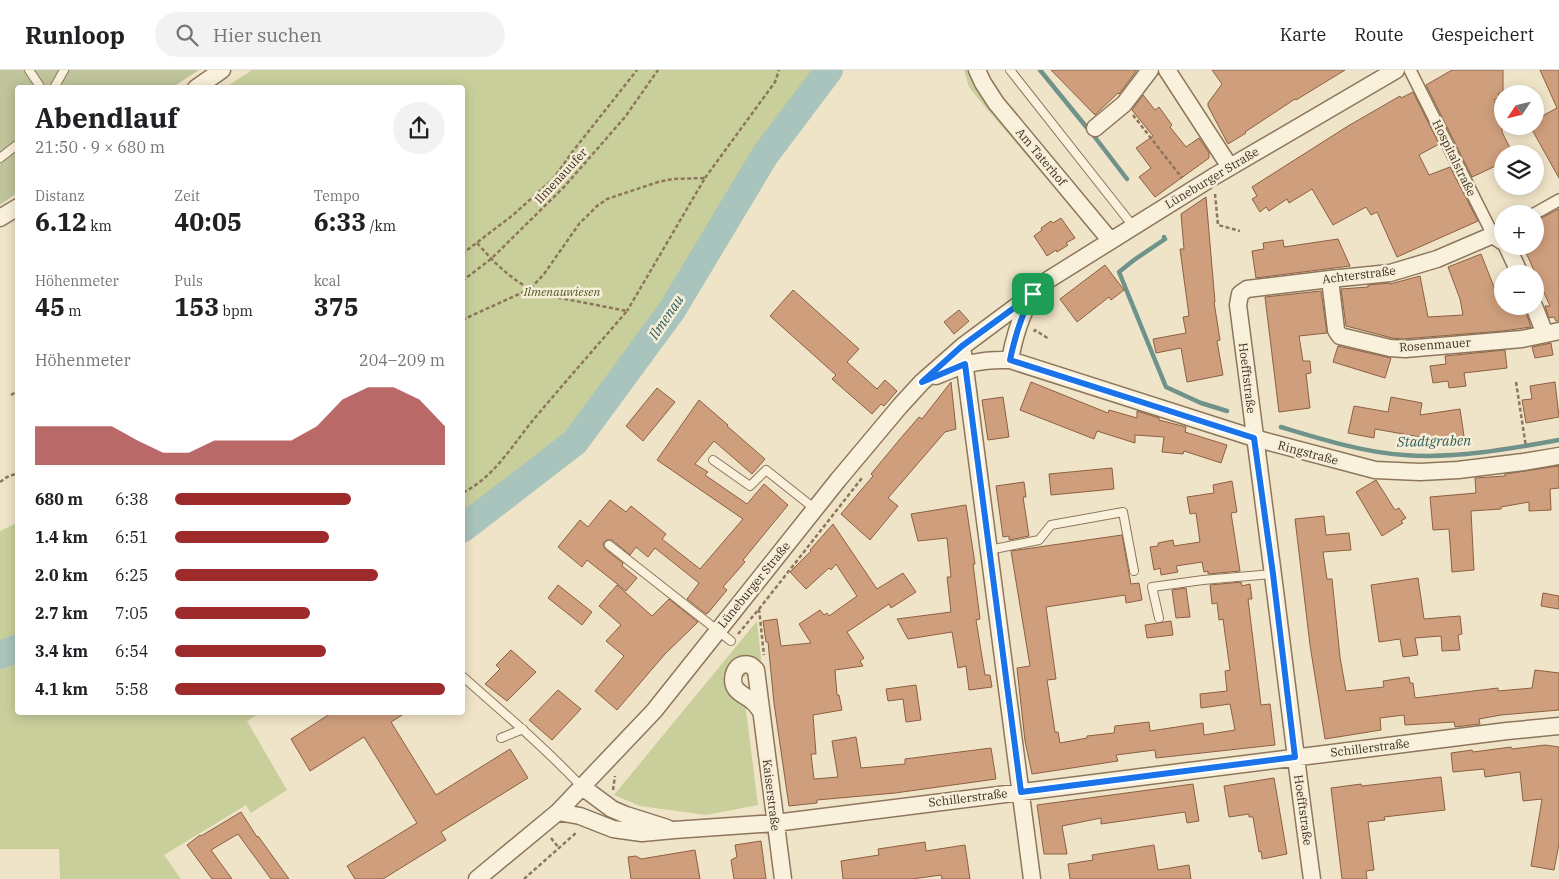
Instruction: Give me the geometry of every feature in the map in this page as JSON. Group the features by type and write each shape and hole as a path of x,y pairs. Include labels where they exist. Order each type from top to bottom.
{"street":[{"path":"200,85 222,70"},
{"name":"Am Taterhof","path":"978,70 983,83 996,103 1110,240"},
{"path":"1095,128 1124,104 1150,70"},
{"path":"1167,70 1230,167"},
{"name":"Lüneburger Straße","path":"477,879 558,812 654,711 900,406 922,382 962,346 1033,294 1048,280 1110,240 1213,177 1396,70"},
{"name":"Hospitalstraße","path":"1410,70 1494,226"},
{"path":"1544,208 1559,200"},
{"name":"Achterstraße","path":"1240,294 1248,289 1390,273 1437,259 1494,237"},
{"name":"Rosenmauer","path":"1330,279 1336,330 1340,336 1390,348 1405,349 1522,339 1552,332"},
{"name":"Lüneburger Straße","path":"1010,360 1014,338 1024,309 1033,294"},
{"name":"Hoefftstraße","path":"1240,294 1238,305 1254,438 1312,879"},
{"path":"1540,315 1552,332"},
{"path":"962,346 1032,879"},
{"name":"Ringstraße","path":"922,382 965,364 991,359 1010,360 1254,438 1375,470 1420,472 1458,470 1559,456"},
{"path":"756,670 750,665 743,665 737,668 733,675 733,683 736,690 754,702 760,710"},
{"name":"Kaiserstraße","path":"756,670 782,879"},
{"name":"Schillerstraße","path":"558,812 580,816 625,832 642,833 775,823 1529,728 1559,726"},
{"name":"Schillerstraße","path":"582,786 612,809 674,830"}],"lane":[{"path":"29,70 39,85"},
{"path":"56,85 64,70"},
{"path":"1010,70 1133,226"},
{"path":"0,158 15,146"},
{"path":"713,460 750,486 766,470 815,509"},
{"path":"989,550 1038,540 1051,526 1123,512 1134,572"},
{"path":"609,545 732,641"},
{"path":"1159,618 1152,587 1203,580 1273,574"},
{"path":"465,679 523,729 582,786"},
{"path":"501,738 523,729"}],"path":[{"path":"465,252 514,215 553,179 637,70"},
{"name":"Ilmenauufer","path":"465,278 492,259 564,187 625,117 658,70"},
{"path":"465,491 487,475 501,460 627,311 705,178 775,82 780,70"},
{"path":"1124,104 1192,190"},
{"path":"1213,177 1218,225 1240,231"},
{"path":"465,319 530,289 544,274 579,224 607,198 673,178 705,178"},
{"path":"477,243 513,279 530,289 544,295 627,311"},
{"path":"1032,336 1035,330 1049,339"},
{"path":"1516,382 1526,441"},
{"path":"11,395 15,393"},
{"path":"0,482 15,474"},
{"path":"756,670 765,662 759,609"}],"green space":[{"path":"0,70 199,70 176,85 15,85 15,194 0,205"},
{"name":"Ilmenauwiesen","path":"252,70 829,70 765,155 672,310 575,442 465,527 465,85 229,85"},
{"path":"964,70 975,70 1045,174 1042,173 969,87"},
{"path":"15,524 15,715 257,715 247,721 287,790 251,813 246,805 164,855 181,879 60,879 59,849 0,849 0,531"},
{"path":"757,621 762,668 737,680 746,710 758,805 706,815 640,806 614,795"}],"building":[{"path":"1051,70 1137,70 1119,94 1095,115"},
{"path":"1212,70 1345,70 1295,99 1228,144 1208,106 1208,103 1222,84"},
{"path":"1452,70 1503,70 1503,85 1494,85 1494,135 1504,135 1508,145 1494,145 1494,167 1472,177 1426,85"},
{"path":"1540,70 1559,70 1559,178 1544,151 1544,145 1541,145 1535,135 1544,135 1544,115 1557,108"},
{"path":"1413,92 1439,144 1419,155 1429,175 1450,167 1478,221 1397,257 1377,212 1371,215 1366,207 1333,225 1312,189 1289,203 1287,199 1269,211 1266,207 1260,212 1252,199 1257,196 1252,187 1348,126 1400,96 1401,98"},
{"path":"1143,95 1155,110 1159,107 1172,125 1170,127 1186,147 1199,138 1209,153 1209,158 1155,197 1139,177 1151,168 1136,148 1153,136 1132,110"},
{"path":"1206,197 1214,302 1220,340 1217,341 1223,375 1187,382 1181,348 1156,353 1153,339 1186,333 1183,317 1189,316 1180,249 1184,249 1181,214"},
{"path":"1559,209 1559,321 1556,321 1554,317 1549,318 1545,306 1550,306 1544,293 1544,265 1532,265 1527,255 1544,255 1544,216"},
{"path":"1061,218 1075,238 1066,243 1068,245 1047,256 1034,236 1051,221 1053,223"},
{"path":"1338,239 1350,266 1256,278 1252,251 1264,249 1263,243 1283,240 1284,247"},
{"path":"1481,254 1494,287 1494,315 1527,315 1531,327 1402,339 1346,326 1341,289 1390,284 1420,276 1428,317 1463,315 1460,299 1448,267"},
{"path":"1105,265 1124,290 1111,300 1109,297 1077,322 1060,299"},
{"path":"793,290 859,349 847,362 877,389 885,380 897,391 884,406 881,404 872,414 832,379 836,375 770,316"},
{"path":"1321,291 1327,333 1299,336 1303,361 1310,361 1311,373 1306,374 1310,408 1279,412 1265,297"},
{"path":"959,310 969,321 954,334 944,322"},
{"path":"1551,343 1553,355 1535,358 1532,347"},
{"path":"1338,346 1391,358 1385,378 1333,362"},
{"path":"1505,350 1507,368 1464,373 1466,386 1449,388 1448,381 1433,383 1430,366 1446,364 1445,356"},
{"path":"951,382 956,429 945,432 888,498 898,506 870,540 841,514 873,476 871,474 900,439 919,417 922,419"},
{"path":"1031,382 1108,413 1109,410 1137,418 1137,411 1159,418 1159,420 1186,427 1185,432 1227,445 1221,463 1184,451 1183,454 1162,452 1164,437 1135,435 1135,443 1097,431 1094,439 1020,410"},
{"path":"1555,382 1559,417 1526,423 1522,400 1532,399 1530,386"},
{"path":"657,388 675,402 643,441 626,426"},
{"path":"1003,397 1009,437 988,440 982,400"},
{"path":"1391,397 1422,403 1420,415 1460,409 1464,436 1437,440 1375,429 1374,438 1348,433 1354,406 1388,412"},
{"path":"699,400 765,459 752,474 714,441 695,464 708,472 705,475 747,504 764,484 788,505 743,560 745,562 723,587 727,590 706,614 687,599 699,583 655,548 648,557 636,547 630,555 612,540 604,542 605,549 623,563 622,566 637,578 626,591 587,560 582,567 558,547 580,520 588,527 610,500 626,512 631,506 666,534 662,539 700,569 743,519 657,460"},
{"path":"1559,466 1559,488 1550,489 1551,510 1529,511 1529,502 1501,507 1501,509 1471,511 1474,570 1452,572 1449,529 1433,530 1430,497 1476,493 1475,478 1505,476 1505,474"},
{"path":"1112,468 1114,489 1051,495 1049,474"},
{"path":"1376,480 1395,510 1399,508 1406,518 1401,521 1403,523 1382,536 1356,492"},
{"path":"1232,481 1237,512 1231,513 1240,571 1208,574 1208,571 1204,572 1202,562 1176,566 1178,572 1161,575 1160,568 1154,570 1150,547 1173,540 1174,546 1200,542 1196,513 1190,514 1187,497 1214,493 1213,485"},
{"path":"1024,482 1026,497 1023,497 1029,536 1009,540 1009,536 1003,537 996,486"},
{"path":"966,505 975,564 973,564 980,619 976,620 985,675 990,675 992,687 969,690 966,666 958,668 952,632 908,639 897,619 951,612 947,577 951,577 947,538 918,541 911,514"},
{"path":"1324,516 1326,535 1349,533 1351,550 1323,552 1327,579 1332,579 1340,657 1346,691 1384,687 1383,681 1409,677 1410,683 1413,683 1415,698 1498,688 1498,691 1532,688 1535,670 1559,673 1559,710 1501,715 1479,719 1480,724 1455,727 1454,722 1405,725 1404,715 1380,718 1381,730 1325,739 1310,645 1295,519"},
{"path":"833,524 877,589 903,573 916,592 891,608 889,604 847,632 864,658 860,661 863,666 835,670 837,695 839,695 842,710 813,715 816,754 811,754 814,779 838,777 832,741 856,737 861,768 905,764 905,759 991,748 996,779 895,793 817,800 817,803 789,806 774,703 768,642 766,642 763,621 777,619 781,646 811,643 799,624 820,610 824,615 827,613 829,616 857,596 836,564 806,589 790,572 811,551"},
{"path":"1122,535 1131,584 1139,583 1142,600 1126,603 1125,595 1046,607 1056,679 1047,680 1055,732 1058,732 1060,743 1087,738 1087,736 1114,733 1115,726 1149,722 1150,731 1203,723 1204,735 1235,730 1230,704 1201,708 1200,694 1227,691 1225,671 1230,670 1223,619 1219,620 1217,603 1212,604 1210,585 1241,582 1242,586 1250,584 1252,599 1248,599 1261,705 1270,704 1275,745 1156,758 1155,750 1116,755 1118,761 1032,774 1025,741 1017,668 1030,666 1011,551"},
{"path":"1418,578 1424,619 1460,616 1462,634 1458,635 1460,650 1442,651 1441,636 1415,638 1418,655 1403,657 1400,639 1379,642 1371,585"},
{"path":"558,585 592,612 582,625 548,598"},
{"path":"617,585 652,616 669,599 698,622 665,654 617,710 595,691 624,656 606,641 621,625 599,606"},
{"path":"1186,588 1190,617 1176,618 1172,590"},
{"path":"1543,593 1559,596 1559,609 1541,606"},
{"path":"1171,621 1173,635 1147,638 1145,625"},
{"path":"511,650 536,672 507,701 485,684 500,669 496,665"},
{"path":"916,685 921,720 906,722 903,699 888,701 886,689"},
{"path":"558,690 581,709 552,740 529,720"},
{"path":"328,715 402,715 391,722 436,795 510,749 528,778 441,832 446,840 383,879 355,879 347,866 417,823 364,737 310,771 291,739"},
{"path":"1545,745 1559,747 1559,844 1554,870 1531,866 1542,799 1523,801 1520,772 1485,777 1484,769 1453,772 1451,753"},
{"path":"1441,777 1445,810 1384,817 1385,820 1368,822 1374,870 1366,871 1367,879 1342,879 1331,788"},
{"path":"1274,778 1287,854 1262,859 1253,817 1249,817 1249,814 1229,817 1224,786"},
{"path":"1193,784 1199,821 1187,823 1185,812 1101,824 1101,818 1062,826 1067,854 1044,854 1037,805"},
{"path":"241,812 257,837 289,879 271,879 238,834 211,850 232,879 212,879 187,845 200,835"},
{"path":"761,841 766,879 734,879 731,860 737,857 735,845"},
{"path":"925,842 926,851 965,845 970,879 942,879 941,875 912,879 843,879 841,861 879,855 878,849"},
{"path":"1154,845 1158,870 1189,865 1191,879 1070,879 1068,864 1093,860 1092,855"},
{"path":"695,850 700,879 631,879 628,857 636,856 641,859"}],"waterway":[{"name":"Ilmenau","path":"465,527 575,442 672,310 765,155 829,70"},
{"name":"Stadtgraben","path":"1040,70 1088,129"},
{"name":"Stadtgraben","path":"1094,136 1127,179"},
{"name":"Stadtgraben","path":"1164,237 1165,239 1119,272 1166,387 1201,403 1227,411"},
{"name":"Stadtgraben","path":"1281,427 1357,448 1423,456 1443,456 1501,450 1559,440"},
{"name":"Ilmenau","path":"0,655 15,649"}],"route":[{"path":"1033,294 1024,309 1014,338 1010,360 1254,438 1273,574 1295,757 1021,792 965,364 922,382 962,346 1033,294"}]}
